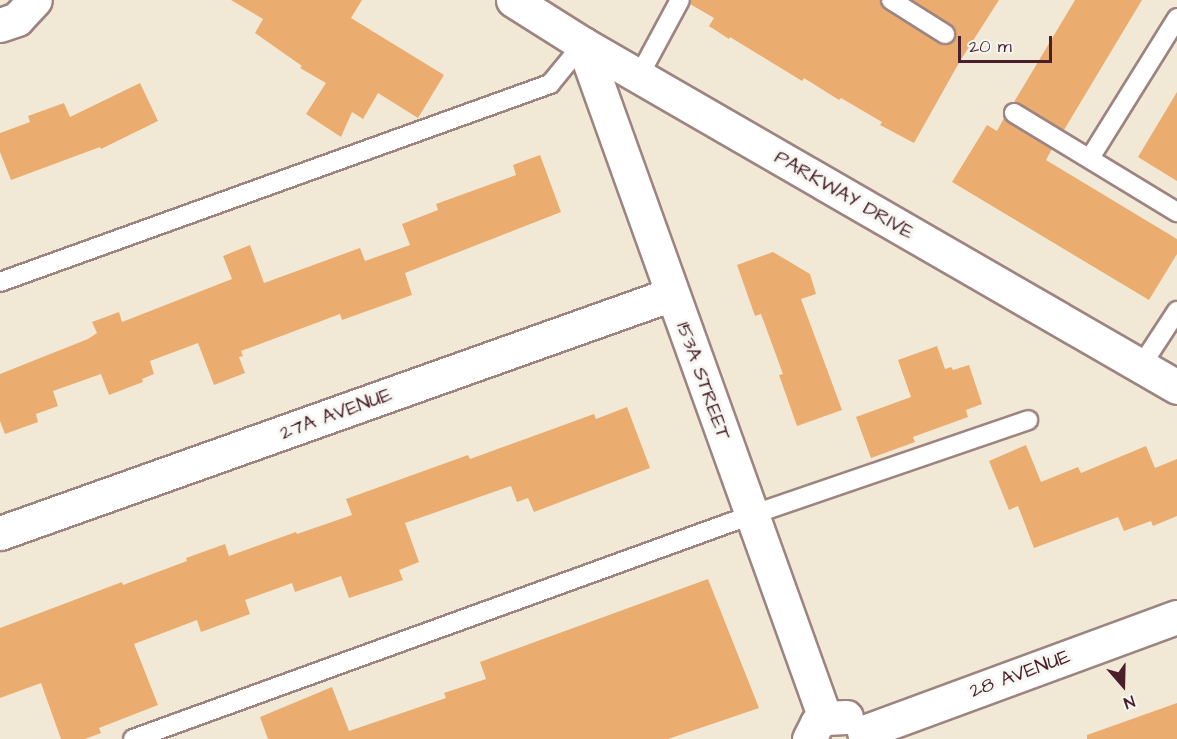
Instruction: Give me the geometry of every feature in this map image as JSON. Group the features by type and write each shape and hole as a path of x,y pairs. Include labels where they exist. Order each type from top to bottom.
{"street":[{"name":"PARKWAY DRIVE","path":"513,0 583,44 1177,387"},
{"name":"153A STREET","path":"583,44 751,515 817,728"},
{"name":"27A AVENUE","path":"0,533 672,294"},
{"name":"28 AVENUE","path":"865,735 1177,617"},
{"path":"817,728 844,716 853,719 865,735"}],"lane":[{"path":"639,76 680,0"},
{"path":"891,0 945,34"},
{"path":"1090,158 1177,18"},
{"path":"0,282 550,84 583,44"},
{"path":"1014,113 1177,212"},
{"path":"1142,366 1177,311"},
{"path":"133,739 751,515 1028,420"}],"building":[{"path":"231,0 362,0 351,18 444,75 418,118 378,93 363,119 352,112 341,137 306,114 326,83 300,68 302,66 255,33 263,19"},
{"path":"691,0 880,0 885,10 945,45 955,39 955,28 912,0 999,0 960,61 914,143 880,125 882,122 841,98 839,100 804,78 802,81 730,37 729,39 709,26 714,18 690,4"},
{"path":"1075,0 1142,0 1064,130 1014,102"},
{"path":"140,83 158,121 101,149 100,147 11,180 0,152 0,133 30,122 28,116 64,103 70,117"},
{"path":"1177,92 1177,181 1138,157"},
{"path":"1004,118 1052,149 1046,160 1177,239 1177,254 1149,300 952,182 987,125 997,131"},
{"path":"540,155 561,212 405,273 412,295 342,320 340,314 241,351 243,356 239,357 245,373 214,385 198,343 150,361 154,374 142,379 143,382 109,395 101,374 53,391 58,406 36,414 38,422 5,434 0,421 0,374 88,339 97,333 92,322 119,312 122,322 232,279 223,256 250,245 264,283 360,248 365,261 410,245 402,224 438,210 436,204 516,175 513,165"},
{"path":"773,252 810,274 816,294 801,299 842,410 797,426 779,375 783,374 761,314 755,316 737,265"},
{"path":"937,346 945,369 951,367 953,370 969,365 982,404 966,410 968,417 913,437 915,442 871,458 856,417 911,397 898,360"},
{"path":"627,407 650,468 534,512 528,498 517,502 511,486 405,523 419,562 399,570 403,580 349,598 341,576 295,592 292,583 245,600 250,614 201,632 197,620 134,644 158,705 99,728 101,733 85,739 61,739 41,683 0,698 0,628 122,582 123,585 225,544 229,556 352,515 346,499 468,455 470,459 594,414 596,419"},
{"path":"1026,445 1041,482 1078,467 1081,473 1146,446 1155,468 1177,459 1177,516 1153,526 1151,521 1124,531 1118,517 1034,548 1018,506 1009,510 989,461"},
{"path":"708,579 759,708 668,739 268,739 260,717 332,687 349,731 446,698 444,693 486,679 480,662"},
{"path":"1177,703 1177,739 1087,739 1087,735"}]}
